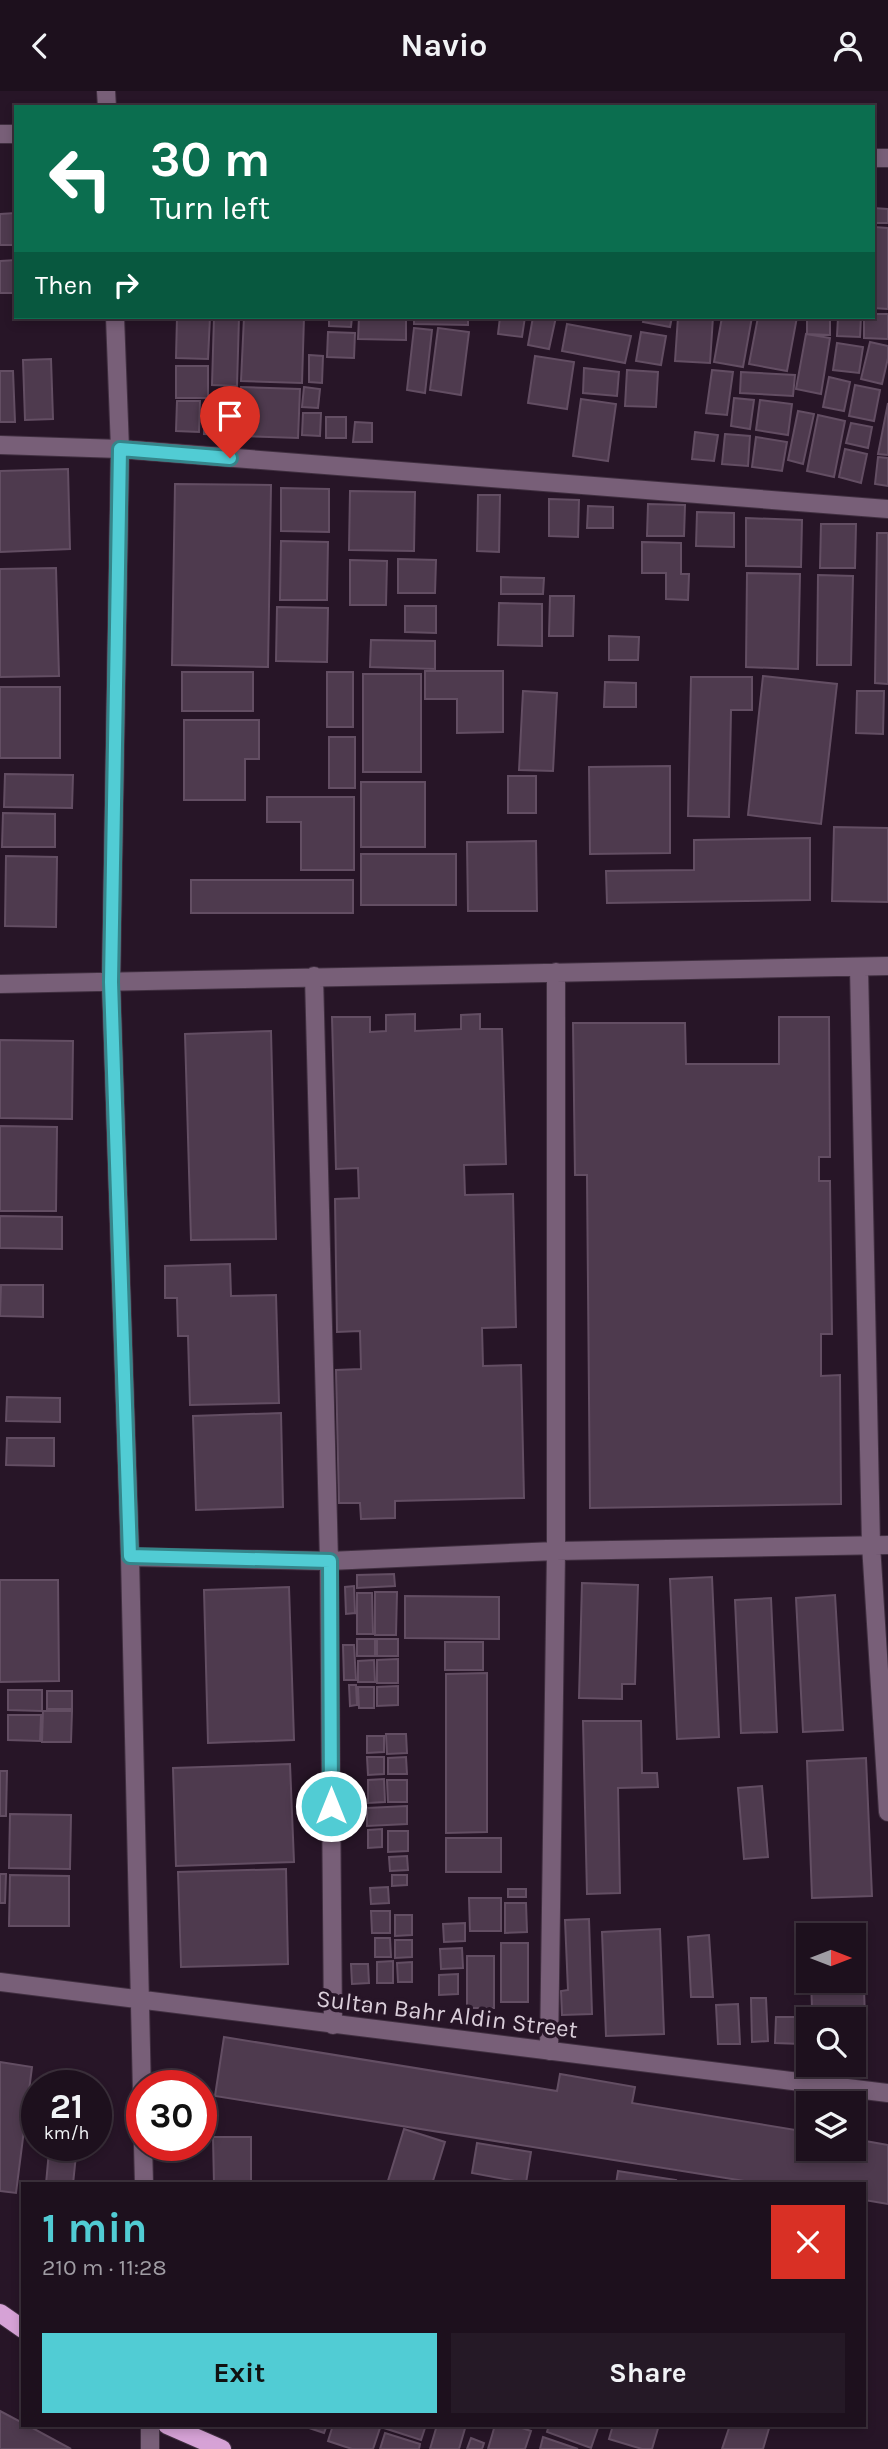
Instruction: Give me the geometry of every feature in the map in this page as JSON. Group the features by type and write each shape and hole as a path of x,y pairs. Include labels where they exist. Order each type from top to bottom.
{"main road":[{"path":"0,2313 21,2328"},
{"path":"172,2427 222,2449"}],"street":[{"path":"115,319 120,449 111,982 130,1556 141,2070"},
{"path":"0,445 120,449 888,509"},
{"path":"0,984 888,966"},
{"path":"859,967 888,1812"},
{"path":"549,2051 556,1551 556,972"},
{"path":"314,976 330,1561 333,2025"},
{"path":"130,1556 330,1561 556,1551 879,1545"},
{"name":"Sultan Bahr Aldin Street","path":"0,1982 888,2092"},
{"path":"143,2161 144,2182"},
{"path":"150,2427 150,2449"}],"building":[{"path":"875,208 888,209 888,223 875,223"},
{"path":"14,213 14,245 0,245 0,214"},
{"path":"875,227 888,228 888,309 875,308"},
{"path":"14,260 14,293 0,293 0,261"},
{"path":"875,314 888,314 888,339 864,338 864,319 875,319"},
{"path":"177,319 210,319 208,359 176,358"},
{"path":"214,319 239,319 237,386 212,385"},
{"path":"244,319 304,319 302,383 241,381"},
{"path":"329,319 352,319 351,327 329,326"},
{"path":"359,319 406,319 406,340 358,339"},
{"path":"414,319 468,319 468,325 414,324"},
{"path":"500,319 525,319 522,337 498,334"},
{"path":"533,319 556,319 549,349 528,345"},
{"path":"644,319 672,319 670,327 643,322"},
{"path":"678,319 713,319 710,363 675,361"},
{"path":"722,319 752,319 743,367 714,362"},
{"path":"758,319 797,319 787,371 749,364"},
{"path":"807,319 830,319 830,335 807,334"},
{"path":"838,319 861,319 860,337 837,336"},
{"path":"567,324 631,336 625,363 562,351"},
{"path":"414,328 432,330 425,393 407,390"},
{"path":"438,328 469,332 461,395 430,390"},
{"path":"328,332 355,333 354,358 327,357"},
{"path":"641,332 666,336 661,365 636,361"},
{"path":"806,334 830,338 821,394 796,389"},
{"path":"870,342 888,346 882,384 861,379"},
{"path":"837,343 863,347 859,373 833,370"},
{"path":"309,355 323,356 322,383 309,382"},
{"path":"535,356 574,362 567,409 528,403"},
{"path":"51,359 53,419 25,420 23,360"},
{"path":"176,366 208,366 208,398 176,398"},
{"path":"584,368 619,372 617,396 583,393"},
{"path":"627,370 658,372 656,407 625,406"},
{"path":"712,370 733,372 727,415 706,413"},
{"path":"0,371 13,371 15,422 0,422"},
{"path":"741,372 795,375 793,396 740,393"},
{"path":"829,377 850,382 844,411 823,407"},
{"path":"855,385 880,390 874,421 849,416"},
{"path":"241,387 300,389 298,438 240,436"},
{"path":"304,387 320,389 318,408 302,407"},
{"path":"734,398 754,400 750,429 731,426"},
{"path":"581,399 616,404 608,461 573,456"},
{"path":"760,400 792,404 788,435 756,430"},
{"path":"177,401 200,401 199,432 176,431"},
{"path":"205,402 223,403 221,435 204,434"},
{"path":"888,403 888,455 878,454"},
{"path":"798,411 814,414 803,464 788,460"},
{"path":"303,413 321,413 320,436 302,435"},
{"path":"818,415 845,421 834,477 807,471"},
{"path":"326,417 346,417 346,438 326,438"},
{"path":"355,422 372,423 372,442 353,442"},
{"path":"851,423 872,427 868,448 846,443"},
{"path":"695,432 718,435 714,461 692,459"},
{"path":"725,434 750,436 748,466 722,464"},
{"path":"756,437 787,442 782,471 752,467"},
{"path":"845,449 867,454 861,483 839,477"},
{"path":"878,457 888,458 888,486 875,484"},
{"path":"68,469 70,549 0,552 0,471"},
{"path":"175,484 271,485 268,667 172,665"},
{"path":"281,488 329,489 329,532 281,531"},
{"path":"350,491 415,492 414,551 349,550"},
{"path":"478,495 500,495 499,552 477,551"},
{"path":"549,499 579,500 578,537 549,536"},
{"path":"648,504 685,505 684,536 647,536"},
{"path":"588,506 613,507 613,528 587,528"},
{"path":"697,512 734,513 734,547 696,546"},
{"path":"746,518 802,520 801,567 746,566"},
{"path":"821,524 856,524 855,568 820,568"},
{"path":"877,533 888,533 888,684 875,683"},
{"path":"281,541 328,542 327,600 280,600"},
{"path":"642,542 681,543 681,574 689,574 688,600 666,599 666,573 642,573"},
{"path":"398,559 436,560 435,593 398,593"},
{"path":"350,560 387,561 386,605 350,605"},
{"path":"56,568 59,676 0,677 0,569"},
{"path":"747,573 800,574 798,669 746,667"},
{"path":"818,575 853,576 851,665 817,665"},
{"path":"501,577 544,578 543,594 501,594"},
{"path":"550,596 574,596 573,636 549,636"},
{"path":"499,603 542,604 542,646 498,645"},
{"path":"405,606 436,606 436,633 405,632"},
{"path":"277,607 328,608 327,662 276,661"},
{"path":"609,636 639,637 638,660 609,660"},
{"path":"371,640 435,641 435,669 370,667"},
{"path":"425,671 503,671 503,732 457,733 457,699 425,699"},
{"path":"182,672 253,672 253,711 182,711"},
{"path":"327,672 353,672 353,727 327,727"},
{"path":"363,674 421,674 421,772 363,772"},
{"path":"763,676 837,684 821,824 748,815"},
{"path":"691,677 752,677 752,710 731,710 729,817 688,816"},
{"path":"605,682 636,683 636,707 604,707"},
{"path":"0,687 60,687 60,758 0,758"},
{"path":"523,691 557,693 553,771 519,770"},
{"path":"857,691 884,691 883,734 856,733"},
{"path":"184,720 259,720 259,759 245,759 245,800 184,800"},
{"path":"329,737 355,737 355,788 329,788"},
{"path":"670,766 670,853 590,854 589,767"},
{"path":"5,774 73,775 72,808 4,807"},
{"path":"508,776 536,776 536,813 508,813"},
{"path":"361,782 425,782 425,847 361,847"},
{"path":"267,797 354,797 354,870 301,870 301,822 267,822"},
{"path":"3,813 55,814 55,847 2,847"},
{"path":"834,827 888,828 888,902 832,901"},
{"path":"810,838 810,900 607,903 606,871 694,870 694,840"},
{"path":"536,841 537,911 468,911 467,842"},
{"path":"361,854 456,854 456,905 361,905"},
{"path":"6,856 57,857 56,927 5,926"},
{"path":"191,880 353,880 353,913 191,913"},
{"path":"415,1014 415,1031 461,1029 461,1015 480,1014 480,1029 502,1029 506,1164 464,1165 465,1195 513,1194 516,1327 482,1328 483,1366 521,1365 524,1498 395,1501 395,1518 361,1519 360,1503 339,1503 336,1370 361,1369 360,1331 337,1332 335,1199 359,1198 358,1168 336,1169 332,1017 370,1017 370,1032 386,1031 386,1015"},
{"path":"779,1017 829,1017 830,1157 819,1157 819,1181 830,1181 832,1334 821,1334 821,1376 840,1375 841,1504 590,1508 587,1175 575,1175 573,1023 685,1023 686,1064 779,1064"},
{"path":"271,1031 276,1239 191,1240 185,1034"},
{"path":"0,1040 73,1041 72,1119 0,1118"},
{"path":"0,1126 57,1127 56,1211 0,1211"},
{"path":"0,1216 62,1217 62,1249 0,1248"},
{"path":"230,1264 231,1296 276,1295 279,1403 190,1405 188,1336 178,1336 177,1298 165,1298 165,1266"},
{"path":"1,1285 43,1285 43,1317 0,1316"},
{"path":"7,1397 60,1398 60,1422 6,1421"},
{"path":"281,1413 283,1507 196,1510 193,1416"},
{"path":"7,1438 54,1438 54,1466 6,1465"},
{"path":"394,1574 395,1586 357,1588 357,1575"},
{"path":"712,1577 719,1737 677,1739 670,1579"},
{"path":"0,1580 58,1580 59,1681 0,1682"},
{"path":"582,1583 638,1585 635,1684 622,1684 622,1699 579,1698"},
{"path":"354,1586 355,1613 346,1614 345,1587"},
{"path":"289,1587 294,1740 208,1743 204,1590"},
{"path":"375,1592 397,1592 396,1635 375,1635"},
{"path":"357,1593 372,1593 373,1634 357,1634"},
{"path":"835,1595 843,1730 803,1732 796,1598"},
{"path":"405,1596 499,1597 499,1639 405,1638"},
{"path":"771,1598 777,1732 741,1733 735,1600"},
{"path":"357,1639 375,1639 375,1656 357,1656"},
{"path":"377,1639 398,1639 398,1656 377,1656"},
{"path":"445,1642 483,1642 483,1670 445,1670"},
{"path":"343,1645 354,1645 356,1680 344,1680"},
{"path":"398,1659 398,1683 377,1683 377,1660"},
{"path":"374,1660 375,1682 358,1682 358,1661"},
{"path":"487,1673 487,1832 446,1833 446,1674"},
{"path":"349,1685 356,1685 357,1705 350,1706"},
{"path":"398,1686 398,1705 377,1706 377,1687"},
{"path":"358,1687 374,1687 374,1708 359,1708"},
{"path":"8,1690 42,1690 42,1711 8,1710"},
{"path":"47,1691 72,1691 72,1709 47,1709"},
{"path":"43,1711 72,1711 71,1742 42,1742"},
{"path":"8,1715 41,1715 40,1741 8,1740"},
{"path":"583,1721 641,1721 642,1773 657,1773 658,1787 618,1788 620,1893 587,1894"},
{"path":"386,1734 406,1734 407,1753 387,1754"},
{"path":"367,1736 384,1736 384,1752 367,1753"},
{"path":"367,1757 384,1757 384,1774 368,1775"},
{"path":"406,1757 407,1774 388,1774 388,1758"},
{"path":"866,1758 872,1896 812,1898 807,1761"},
{"path":"290,1764 294,1862 176,1866 173,1768"},
{"path":"0,1771 7,1771 6,1816 0,1816"},
{"path":"384,1779 385,1802 368,1803 368,1780"},
{"path":"387,1780 407,1780 407,1802 388,1802"},
{"path":"762,1786 768,1857 744,1859 738,1788"},
{"path":"407,1806 407,1824 367,1826 367,1808"},
{"path":"10,1814 71,1815 70,1869 9,1868"},
{"path":"382,1829 382,1847 368,1848 368,1830"},
{"path":"388,1831 408,1831 408,1851 388,1852"},
{"path":"446,1838 501,1838 501,1872 446,1872"},
{"path":"407,1856 408,1870 390,1871 389,1857"},
{"path":"286,1869 288,1964 181,1967 178,1872"},
{"path":"0,1874 6,1874 5,1903 0,1903"},
{"path":"10,1875 69,1876 69,1926 9,1926"},
{"path":"392,1875 407,1875 407,1885 392,1886"},
{"path":"388,1887 389,1903 371,1904 370,1888"},
{"path":"508,1889 526,1889 526,1897 508,1897"},
{"path":"469,1898 501,1898 501,1931 470,1931"},
{"path":"505,1903 526,1903 527,1932 505,1933"},
{"path":"371,1911 390,1911 390,1933 372,1933"},
{"path":"395,1915 412,1915 412,1935 395,1936"},
{"path":"589,1919 592,2014 562,2015 561,1991 568,1990 565,1920"},
{"path":"465,1923 465,1941 444,1942 443,1924"},
{"path":"660,1929 664,2034 606,2036 602,1932"},
{"path":"709,1935 713,1997 691,1997 688,1937"},
{"path":"375,1938 390,1938 391,1957 375,1957"},
{"path":"395,1940 412,1940 412,1957 395,1958"},
{"path":"501,1943 528,1943 528,2002 501,2002"},
{"path":"462,1948 463,1968 441,1969 440,1949"},
{"path":"467,1956 494,1956 494,2008 467,2008"},
{"path":"393,1961 393,1983 377,1983 377,1962"},
{"path":"412,1962 412,1982 398,1982 397,1963"},
{"path":"351,1964 368,1964 369,1983 352,1984"},
{"path":"458,1974 458,1994 439,1995 439,1975"},
{"path":"811,1993 864,1993 865,2007 812,2007"},
{"path":"751,1998 766,1998 768,2041 752,2042"},
{"path":"738,2004 740,2044 718,2044 716,2005"},
{"path":"776,2017 796,2017 796,2044 775,2043"},
{"path":"224,2037 557,2091 560,2074 635,2087 632,2103 796,2130 796,2161 866,2161 866,2141 888,2145 888,2204 866,2200 866,2182 751,2182 217,2096"},
{"path":"0,2062 32,2067 32,2070 21,2070 21,2154 16,2193 0,2191"},
{"path":"404,2129 445,2142 433,2182 388,2182"},
{"path":"217,2137 251,2137 251,2182 214,2182"},
{"path":"477,2143 531,2152 526,2182 472,2173"},
{"path":"48,2161 75,2161 73,2182 46,2182"},
{"path":"618,2171 676,2180 676,2182 616,2182"},
{"path":"0,2411 21,2422 21,2427 31,2427 71,2449 0,2449"},
{"path":"306,2427 326,2427 324,2433"},
{"path":"332,2427 380,2428 373,2449 352,2449 328,2441"},
{"path":"384,2427 425,2427 421,2440"},
{"path":"436,2427 465,2427 459,2449 430,2449"},
{"path":"494,2427 519,2427 531,2431 525,2449 488,2449"},
{"path":"548,2427 598,2427 591,2448 547,2432"},
{"path":"612,2427 658,2427 652,2449 642,2449 609,2439"},
{"path":"729,2427 769,2427 763,2449 722,2449"},
{"path":"385,2433 420,2444 419,2449 380,2449"},
{"path":"543,2437 578,2449 540,2449"},
{"path":"471,2438 484,2443 482,2449 467,2449"}],"route":[{"path":"230,458 120,449 111,982 130,1556 330,1561 331,1806"}]}
